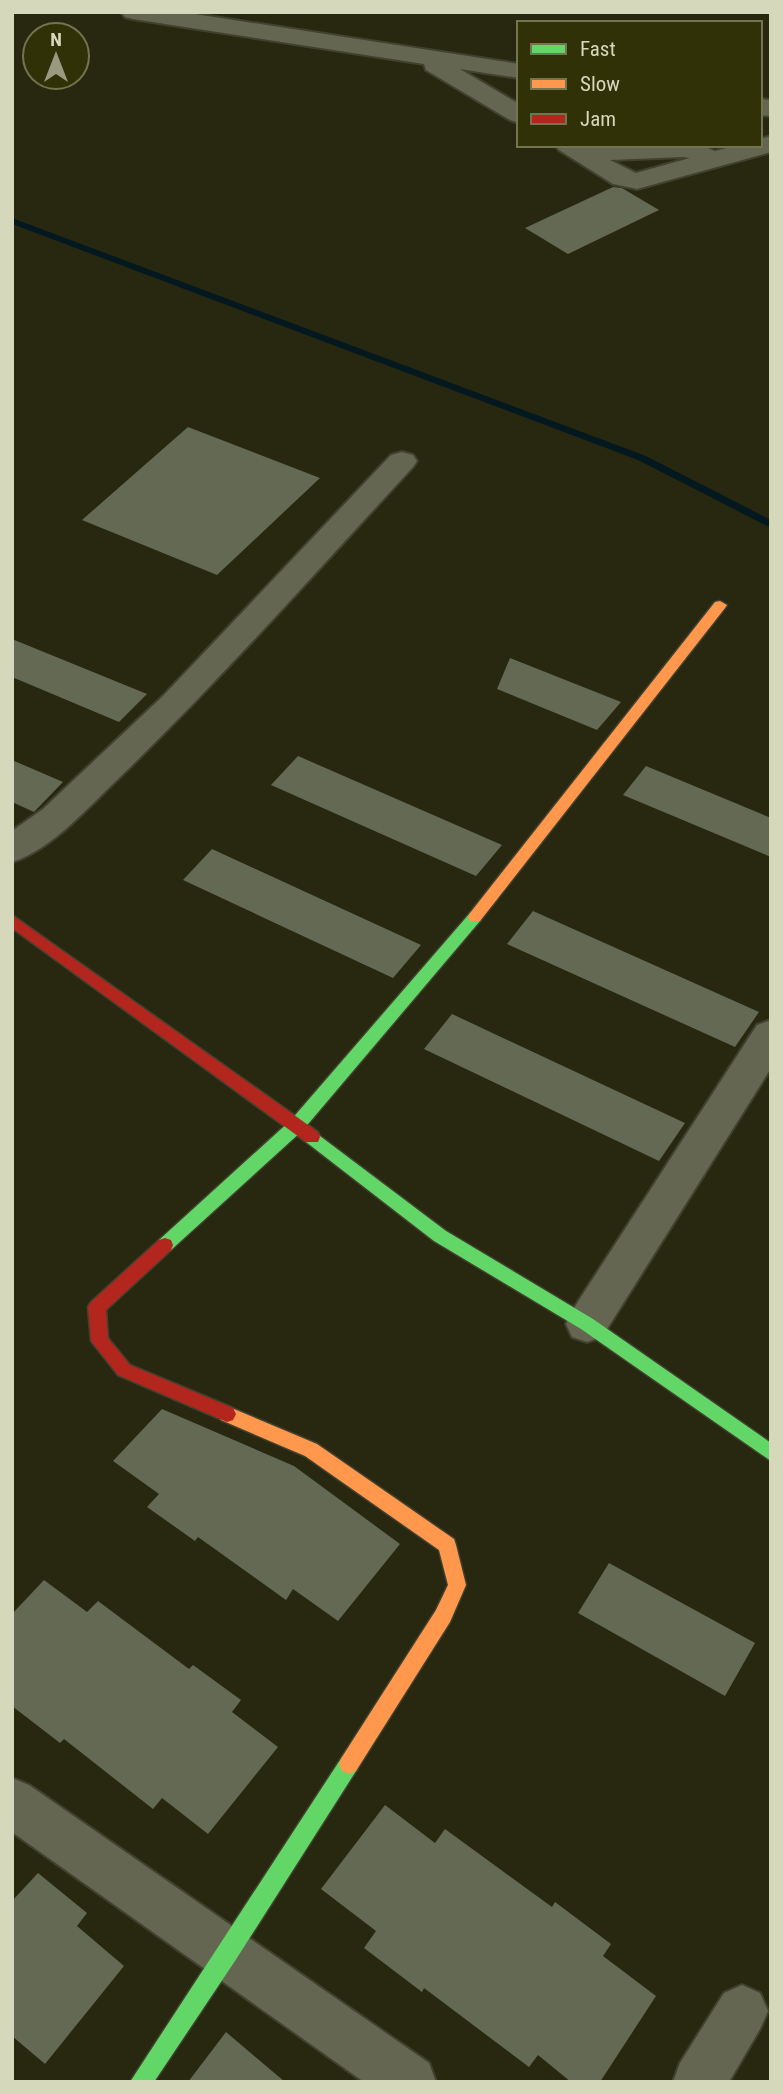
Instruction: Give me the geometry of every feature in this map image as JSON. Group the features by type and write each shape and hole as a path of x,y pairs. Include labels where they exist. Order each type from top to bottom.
{"street":[{"path":"133,12 517,71"},
{"path":"421,57 517,115"},
{"path":"490,98 517,79"},
{"path":"575,149 622,178 637,181 760,147"},
{"path":"12,849 55,818 175,704 402,461"},
{"path":"141,2082 228,1954 443,1616 457,1585 447,1545 311,1450 124,1370 100,1341 97,1307 297,1125 474,919 720,605"},
{"path":"12,919 297,1125 440,1236 587,1324 771,1453"},
{"path":"587,1324 771,1035"},
{"path":"12,1802 410,2082"},
{"path":"699,2082 742,2011"}],"building":[{"path":"613,187 622,188 659,210 568,254 525,228"},
{"path":"188,427 320,478 217,575 82,520"},
{"path":"12,639 147,694 119,722 12,677"},
{"path":"510,658 621,702 597,730 497,689"},
{"path":"298,756 502,845 476,876 271,785"},
{"path":"12,760 63,782 34,812 12,802"},
{"path":"646,766 771,818 771,857 623,795"},
{"path":"212,849 421,945 393,978 183,880"},
{"path":"533,911 759,1012 735,1047 507,944"},
{"path":"452,1014 685,1123 659,1161 424,1049"},
{"path":"162,1409 294,1466 400,1544 338,1621 293,1589 286,1600 198,1537 195,1541 147,1507 159,1494 113,1461"},
{"path":"609,1563 755,1643 725,1696 578,1613"},
{"path":"44,1580 87,1612 98,1601 189,1669 193,1665 241,1700 232,1712 278,1747 208,1834 162,1798 153,1809 64,1739 60,1743 12,1706 12,1614"},
{"path":"385,1805 435,1843 445,1829 552,1907 555,1902 611,1944 603,1956 656,1996 600,2082 571,2082 538,2055 529,2067 424,1988 422,1992 364,1948 376,1931 321,1889"},
{"path":"38,1873 87,1913 77,1926 124,1966 45,2064 12,2036 12,1901"},
{"path":"226,2032 285,2082 188,2082"}],"waterway":[{"path":"12,221 642,458 771,525"}],"traffic: fast":[{"path":"165,1245 297,1125 475,917"},
{"path":"312,1137 440,1236 587,1324 771,1453"},
{"path":"141,2082 228,1954 349,1764"}],"traffic: slow":[{"path":"475,917 720,605"},
{"path":"227,1414 311,1450 447,1545 457,1585 443,1616 349,1764"}],"traffic: jam":[{"path":"12,920 312,1137"},
{"path":"165,1245 97,1307 100,1341 124,1370 227,1414"}]}
